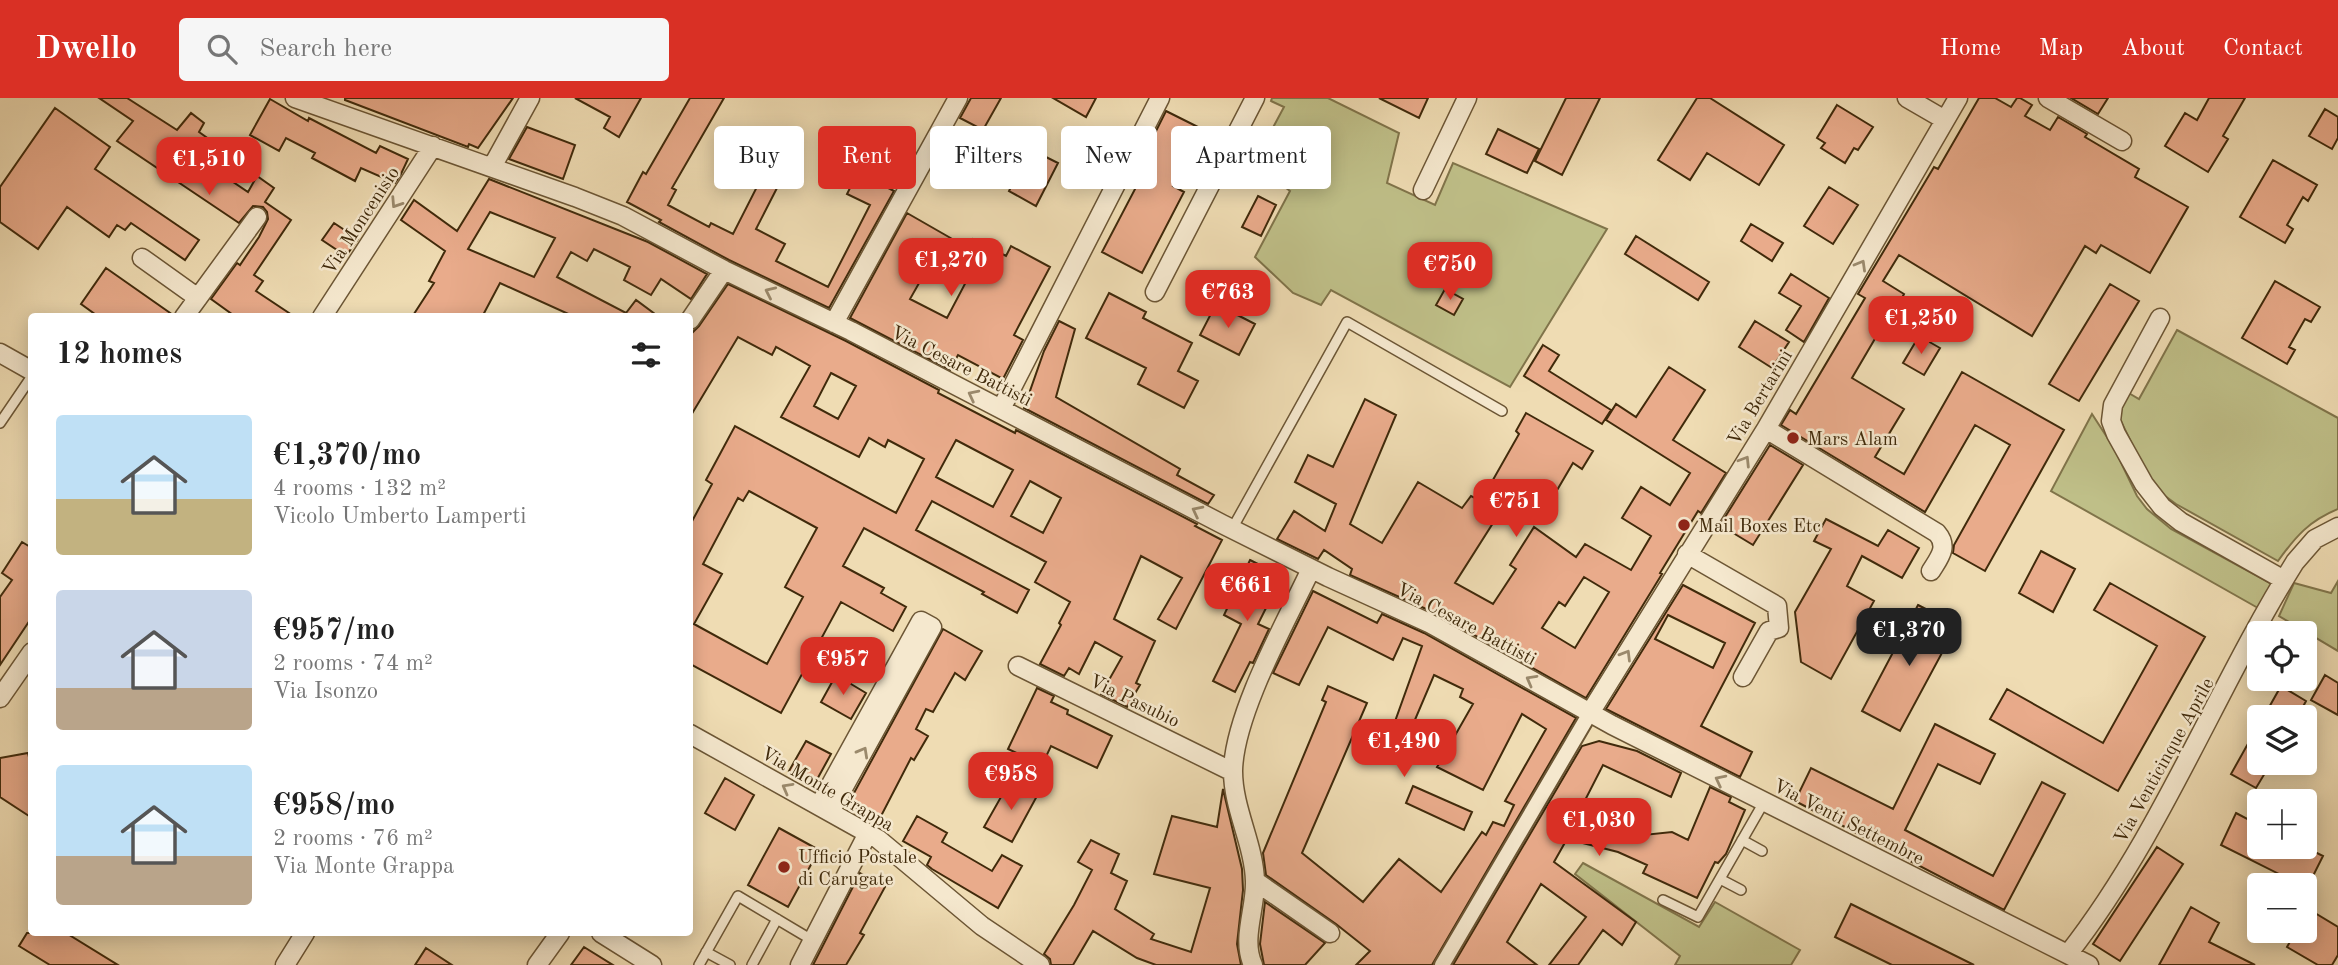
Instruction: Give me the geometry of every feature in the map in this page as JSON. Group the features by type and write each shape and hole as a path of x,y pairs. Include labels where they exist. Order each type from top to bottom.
{"street":[{"name":"Via Cesare Battisti","path":"295,98 613,211 1311,569 1429,623 1590,713"},
{"path":"492,167 530,98"},
{"path":"834,323 958,98"},
{"path":"1001,409 1160,98"},
{"path":"1155,292 1255,98"},
{"path":"1423,190 1467,98"},
{"path":"1907,98 1945,120"},
{"name":"Via Bertarini","path":"1590,713 1766,429 1958,98"},
{"path":"2048,98 2122,141"},
{"name":"Via Moncenisio","path":"325,313 433,146"},
{"path":"187,313 257,217"},
{"path":"142,258 198,298"},
{"path":"693,316 724,270"},
{"path":"2160,318 2114,401 2111,417 2113,429 2144,484 2172,516 2284,580"},
{"path":"0,354 28,369"},
{"path":"1766,429 1937,533 1943,547 1931,571"},
{"name":"Via Venticinque Aprile","path":"2068,954 2139,849 2284,580 2310,543 2338,527"},
{"path":"1687,554 1777,606 1780,628 1769,631 1744,677"},
{"path":"1253,965 1248,945 1255,881 1233,772 1236,751 1252,697 1311,569"},
{"path":"921,621 932,627 824,809 921,621"},
{"path":"0,698 28,658"},
{"name":"Via Pasubio","path":"1018,666 1233,772"},
{"path":"1442,965 1590,713"},
{"name":"Via Venti Settembre","path":"1590,713 2089,965"},
{"name":"Via Monte Grappa","path":"693,735 868,833 896,853 982,926 1038,965"},
{"path":"800,965 868,833"},
{"path":"1255,881 1330,933"},
{"path":"285,965 303,936"},
{"path":"537,965 558,936"},
{"path":"606,936 652,965"}],"lane":[{"path":"1232,528 1347,322 1502,411"},
{"path":"0,422 28,382"},
{"path":"1663,900 1698,917 1764,802"},
{"path":"1742,840 1762,851"},
{"path":"1720,879 1741,890"},
{"path":"699,965 738,896 812,940"},
{"path":"752,965 777,919"},
{"path":"706,952 730,965"}],"green space":[{"path":"1272,98 1328,98 1399,133 1387,183 1435,205 1453,163 1607,229 1510,387 1331,290 1321,305 1293,293 1255,257 1290,191 1287,189 1331,189 1331,126 1274,126 1284,107 1271,101"},
{"path":"2177,330 2338,418 2338,509 2304,530 2278,561 2176,504 2157,490 2116,411 2127,392 2139,399"},
{"path":"2092,414 2114,448 2137,496 2147,509 2171,529 2272,584 2258,608 2051,491"},
{"path":"2338,581 2338,651 2317,639 2317,621 2287,621 2279,616 2294,583 2331,593"},
{"path":"1583,863 1699,927 1715,902 1800,950 1791,965 1675,965 1680,956 1575,874"}],"building":[{"path":"99,98 127,98 177,130 191,113 204,123 199,132 220,147 208,165 248,192 257,176 274,188 265,202 291,220 254,275 263,281 256,291 289,313 230,313 211,299 237,263 240,265 259,237 268,219 267,212 263,207 253,206 239,223 117,141 133,121"},
{"path":"345,98 513,98 478,148 469,144 468,147"},
{"path":"575,98 641,98 619,137 604,128 610,117"},
{"path":"690,98 724,98 672,188 676,190 668,205 709,227 711,223 733,234 756,189 776,189 756,229 785,244 776,261 828,287 870,205 847,194 850,189 894,191 829,308 729,260 627,202 643,172 646,174"},
{"path":"971,98 1001,98 985,126 975,126 960,118"},
{"path":"1053,98 1096,98 1086,117"},
{"path":"1379,98 1428,98 1419,118"},
{"path":"1566,98 1600,98 1562,175 1535,161"},
{"path":"1697,98 1710,98 1784,145 1759,185 1707,153 1690,180 1658,160"},
{"path":"1979,98 1995,98 2011,107 2017,98 2020,98 2032,105 2025,116 2050,130 2058,117 2087,134 2085,137 2139,169 2135,177 2188,207 2150,273 2101,245 2096,253 2085,246 2032,336 1899,255 1883,281 1904,294 1902,298 1932,315 1922,332 1890,313 1852,378 1904,409 1875,457 1904,474 1962,372 2064,430 1985,571 1953,553 1954,545 2010,445 1975,425 1925,512 1781,425 1790,410 1796,414 1865,298 1858,294 1934,167 1938,169"},
{"path":"2071,98 2108,98 2098,114"},
{"path":"2209,98 2245,98 2223,136 2228,139 2208,172 2165,146 2185,113 2197,120"},
{"path":"270,99 308,121 309,118 376,153 380,146 408,159 401,174 395,183 361,168 355,181 312,158 315,153 286,138 279,151 250,135"},
{"path":"1837,105 1873,127 1858,150 1854,148 1845,163 1821,148 1825,143 1817,138"},
{"path":"55,108 110,147 95,169 199,240 185,260 131,223 125,230 117,225 109,237 67,207 38,249 0,222 0,187"},
{"path":"2325,109 2338,117 2338,138 2332,149 2309,136"},
{"path":"1166,111 1196,126 1171,126 1171,189 1184,192 1142,273 1102,252 1135,189 1157,189 1157,129"},
{"path":"527,127 575,145 563,179 509,159"},
{"path":"1498,129 1539,149 1527,173 1486,154"},
{"path":"1047,158 1058,163 1047,184"},
{"path":"2273,160 2317,185 2308,201 2303,197 2287,225 2293,229 2285,243 2240,217"},
{"path":"489,179 648,242 707,274 691,299 661,279 651,295 624,280 630,267 594,249 587,261 571,252 557,277 626,313 566,313 500,283 484,313 415,313 434,283 429,281 445,251 401,220 414,200 457,231","holes":["490,212 555,238 534,277 468,249"]},
{"path":"1829,187 1858,205 1833,244 1804,226"},
{"path":"1010,189 1045,189 1036,206 1009,191"},
{"path":"1258,196 1276,205 1261,236 1242,227"},
{"path":"907,213 968,248 973,239 1006,256 1011,246 1050,267 1014,335 1023,340 1003,379 958,355 950,370 850,318","holes":["931,262 967,280 947,318 910,299"]},
{"path":"334,223 358,239 346,256 322,240"},
{"path":"1751,224 1783,243 1772,261 1741,241"},
{"path":"1636,236 1709,282 1698,300 1625,254"},
{"path":"106,268 170,313 93,313 81,304"},
{"path":"1791,274 1829,298 1804,342 1786,330 1801,306 1779,293"},
{"path":"2275,281 2320,307 2311,322 2305,319 2289,347 2295,350 2287,364 2242,338"},
{"path":"728,284 846,341 939,390 938,393 1015,433 1016,430 1197,524 1195,526 1222,540 1176,629 1158,619 1182,578 1141,556 1114,619 1155,641 1136,683 1140,685 1127,707 1101,694 1122,657 1095,642 1079,674 1069,668 1064,676 1040,664 1070,602 1035,582 1046,562 932,501 916,530 1029,590 1017,613 982,594 984,592 864,528 843,566 884,588 881,593 906,607 893,631 841,602 781,713 693,666 693,519 712,484 706,480 735,426 896,513 924,459 888,440 885,447 869,438 859,457 781,417 810,366 776,347 772,355 738,337 693,412 693,332","holes":["831,373 856,386 838,419 814,406","956,440 1013,470 993,507 936,477","1030,481 1061,498 1043,533 1011,516","749,491 817,528 785,587 803,597 767,664 694,624 722,574 703,564 738,498 743,501"]},
{"path":"2110,284 2139,301 2079,401 2049,384"},
{"path":"1445,289 1463,299 1454,315 1436,305"},
{"path":"1109,293 1146,312 1143,318 1192,343 1178,371 1198,381 1184,408 1138,384 1146,368 1086,338"},
{"path":"636,300 654,313 626,313"},
{"path":"1216,304 1255,324 1239,355 1200,335"},
{"path":"1059,321 1075,329 1056,397 1180,469 1177,475 1214,495 1208,504 1024,408 1044,351"},
{"path":"1755,321 1789,342 1772,368 1739,347"},
{"path":"1919,336 1940,348 1924,375 1903,363"},
{"path":"1543,345 1559,355 1549,371 1611,410 1602,424 1524,376"},
{"path":"1669,367 1705,390 1673,440 1726,473 1701,513 1698,511 1586,698 1435,613 1350,575 1352,569 1324,550 1318,559 1277,539 1294,511 1325,531 1336,504 1295,482 1308,455 1333,467 1365,399 1396,415 1350,524 1382,543 1418,482 1462,508 1471,496 1481,501 1519,434 1516,431 1526,413 1593,451 1582,469 1573,463 1546,509 1514,490 1455,583 1493,604 1516,569 1510,565 1534,527 1576,557 1585,544 1631,570 1651,536 1622,518 1641,487 1670,505 1690,473 1606,420 1616,404 1636,417","holes":["1584,577 1609,592 1575,648 1542,628 1559,602 1565,606"]},
{"path":"1770,445 1803,465 1753,545 1720,525"},
{"path":"1826,519 1878,546 1888,530 1919,548 1902,578 1862,556 1847,586 1874,601 1831,679 1801,662 1795,612 1831,549 1814,541"},
{"path":"22,542 28,546 28,623 0,665 0,597 12,580 2,573"},
{"path":"2041,551 2075,569 2053,612 2019,593"},
{"path":"1250,560 1282,576 1258,624 1269,629 1235,692 1213,681 1241,624 1224,615"},
{"path":"2110,583 2205,637 2118,791 1990,719 2007,689 2103,743 2157,646 2094,610"},
{"path":"1683,585 1755,623 1701,726 1752,752 1740,777 1606,709","holes":["1668,615 1725,643 1713,668 1655,639"]},
{"path":"1313,591 1377,623 1382,614 1424,633 1576,718 1432,965 1356,965 1370,951 1266,875 1263,853 1326,702 1322,700 1328,686 1367,703 1302,853 1363,902 1399,859 1441,892 1482,832 1486,835 1493,822 1504,826 1514,805 1505,801 1546,729 1522,714 1483,790 1437,767 1439,764 1388,741 1422,646 1403,638 1393,660 1328,627 1299,685 1273,673","holes":["1434,675 1463,689 1460,697 1473,704 1453,739 1414,722"]},
{"path":"1918,605 1957,625 1900,731 1862,711"},
{"path":"943,629 982,651 965,680 955,673 933,712 926,709 916,729 928,736 914,760 911,758 879,820 848,804"},
{"path":"836,675 866,693 851,719 821,702"},
{"path":"2325,675 2338,683 2338,715 2311,700"},
{"path":"1037,688 1054,696 1051,702 1068,710 1067,714 1112,736 1097,768 1051,746 1042,765 1008,749"},
{"path":"2278,691 2289,691 2306,701 2304,705 2270,705"},
{"path":"1935,724 1995,754 1980,784 1938,764 1905,830 1993,876 2042,782 2065,794 2004,910 1795,801 1811,768 1893,809"},
{"path":"806,741 831,754 814,785 789,771"},
{"path":"1599,741 1637,751 1681,773 1671,797 1603,765 1580,810 1616,826 1642,824 1644,835 1672,832 1688,840 1710,787 1731,797 1729,802 1745,810 1726,854 1718,863 1715,862 1697,898 1643,873 1647,865 1618,852 1567,839 1554,862 1636,922 1622,945 1603,930 1578,965 1549,965 1586,917 1541,884 1507,942 1537,965 1453,965 1582,746"},
{"path":"2247,745 2247,775 2264,775 2256,788 2231,774"},
{"path":"28,753 28,815 0,797 0,758"},
{"path":"725,778 754,795 735,830 705,813"},
{"path":"1010,781 1037,796 1012,842 984,827"},
{"path":"1413,786 1472,812 1464,830 1406,803"},
{"path":"1223,789 1242,869 1243,890 1237,944 1241,965 1156,965 1137,958 1093,931 1073,965 1051,965 1050,959 1044,954 1092,870 1078,862 1091,840 1119,854 1111,873 1127,881 1115,909 1154,934 1151,939 1191,952 1210,888 1154,874 1172,816 1217,827"},
{"path":"2236,813 2247,819 2247,858 2221,845"},
{"path":"917,816 947,833 942,842 992,871 1002,855 1022,866 998,908 932,869 927,865 931,857 903,841"},
{"name":"Ufficio Postale di Carugate","path":"779,828 819,850 788,907 748,885"},
{"path":"2157,847 2183,864 2120,961 2093,944"},
{"path":"2317,853 2323,856 2314,873 2277,873 2249,859 2317,859"},
{"path":"860,873 885,887 860,933 864,935 846,965 813,965"},
{"path":"1265,902 1325,943 1305,965 1264,965 1260,944"},
{"path":"1851,904 1974,965 1892,965 1835,937"},
{"path":"2191,907 2219,923 2209,942 2255,965 2159,965"},
{"path":"2317,914 2338,927 2338,955 2332,965 2318,965 2287,947 2289,943 2317,943"},
{"path":"27,933 28,936 71,936 118,965 50,965 19,946"},
{"path":"584,947 613,965 571,965"},
{"path":"426,948 452,965 415,965"}],"place":[{"name":"Mars Alam","path":"1793,438"},
{"name":"Mail Boxes Etc","path":"1684,525"},
{"name":"Ufficio Postale di Carugate","path":"784,867"}]}
